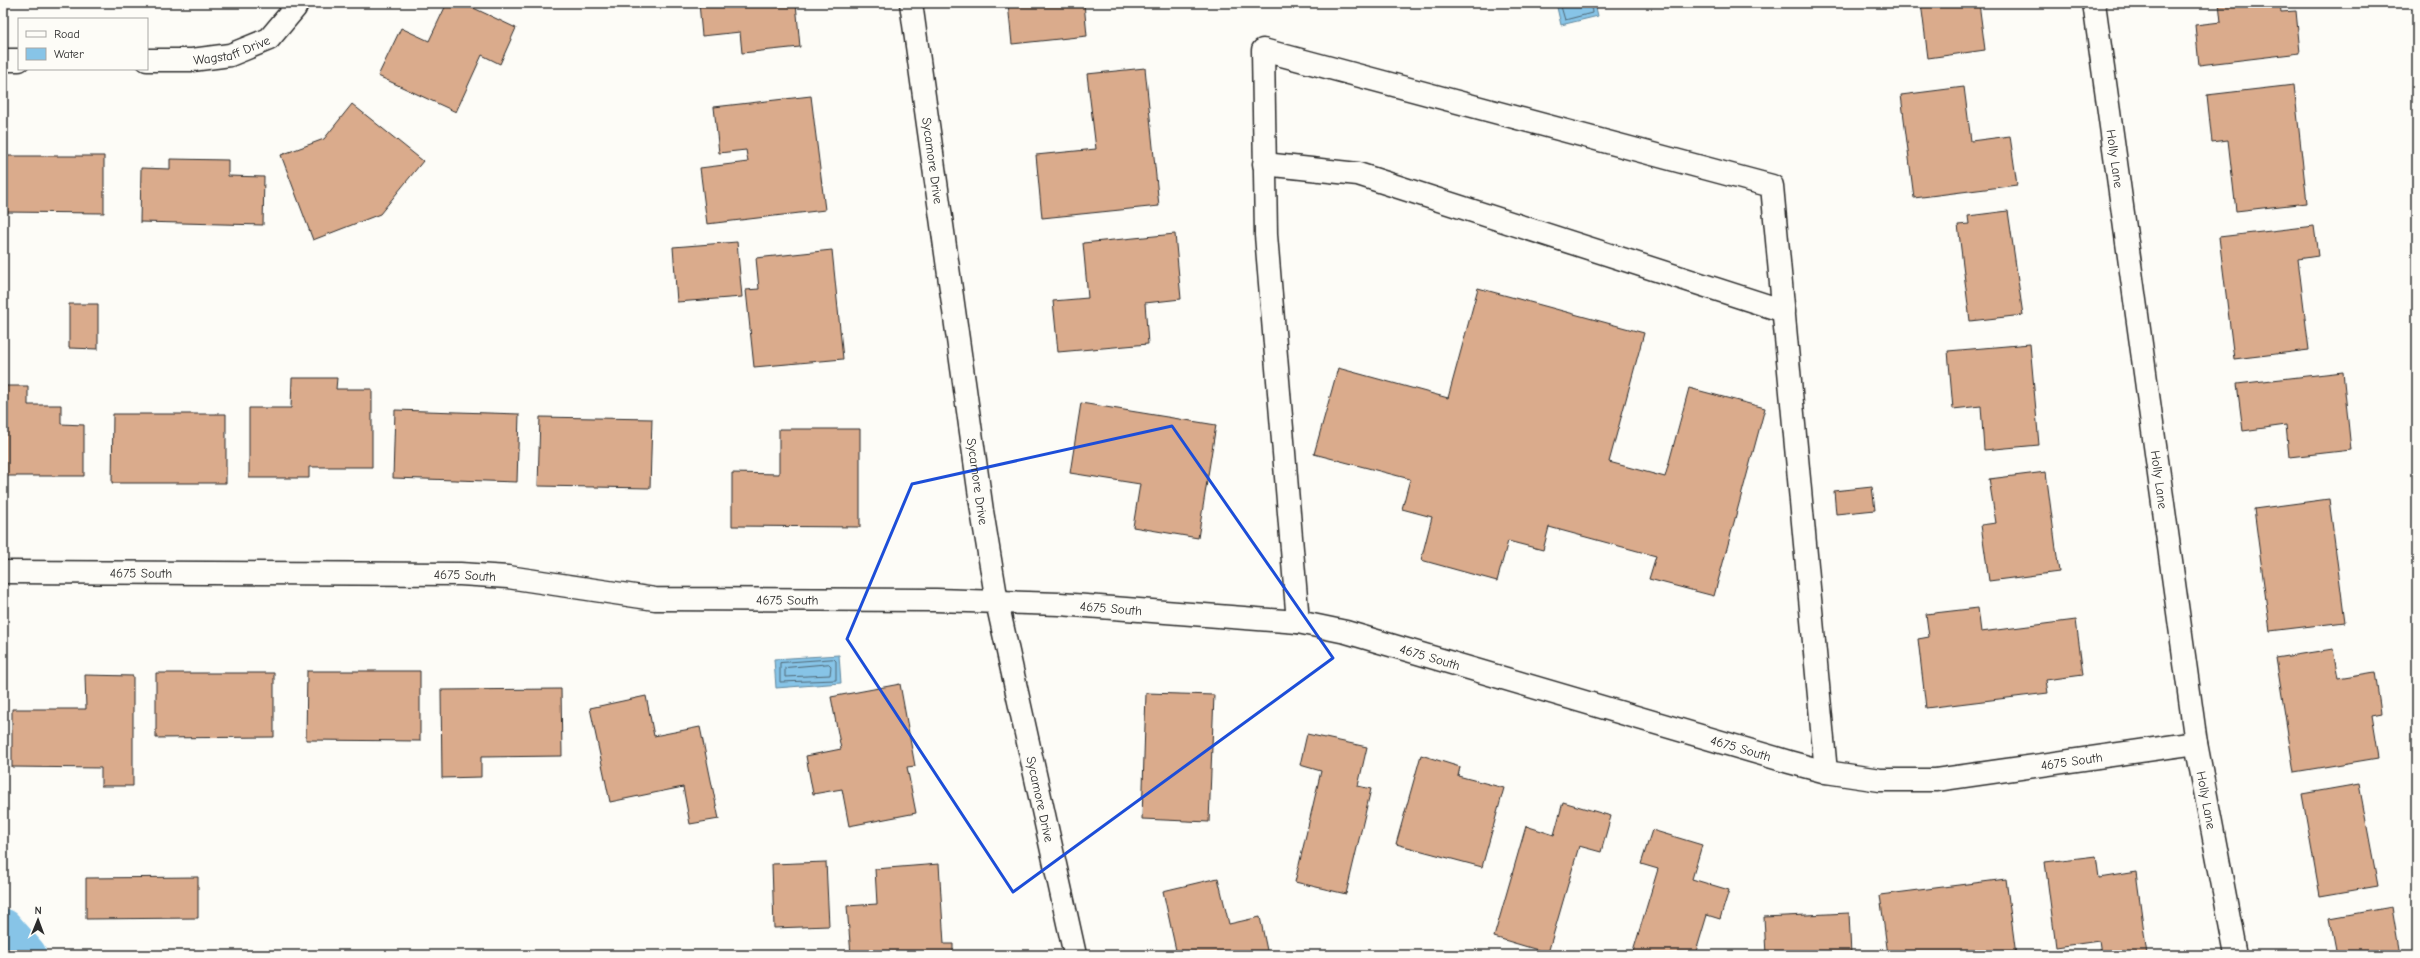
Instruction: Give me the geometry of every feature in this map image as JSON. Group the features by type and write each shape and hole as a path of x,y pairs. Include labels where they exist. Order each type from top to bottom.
{"street":[{"name":"Wagstaff Drive","path":"148,60 192,60 230,55 269,39 295,8 297,3"},
{"name":"Sycamore Drive","path":"911,3 982,511 997,602 1074,955"},
{"name":"Holly Lane","path":"2094,3 2196,743 2236,955"},
{"path":"1298,622 1266,235 1263,50 1772,186 1826,772"},
{"path":"3,60 18,60"},
{"path":"1264,164 1358,174 1784,311"},
{"name":"4675 South","path":"3,572 460,574 508,577 655,599 997,602 1298,622 1346,632 1826,772 1880,780 1936,780 2196,743"}],"highlighted area":[{"path":"1172,426 1333,658 1013,892 847,639 912,484"}],"water":[{"path":"1556,3 1595,3 1598,16 1561,25"},
{"path":"839,655 841,683 776,688 774,659"}],"building":[{"path":"447,3 463,3 516,28 500,64 482,55 456,112 378,76 401,28 429,41"},
{"path":"699,3 796,3 800,47 742,53 740,32 702,36"},
{"path":"1008,3 1084,3 1087,36 1012,44"},
{"path":"1921,3 1979,3 1985,50 1928,58"},
{"path":"2219,3 2280,3 2281,12 2296,11 2300,53 2199,65 2195,25 2221,22"},
{"path":"1145,68 1159,206 1042,218 1036,155 1096,149 1087,74"},
{"path":"2294,85 2307,203 2236,211 2228,140 2212,142 2207,95"},
{"path":"1964,87 1971,141 2010,136 2017,185 1914,198 1901,95"},
{"path":"811,96 825,210 707,224 700,168 748,162 746,150 719,153 714,107"},
{"path":"352,104 423,161 380,214 313,240 281,155 324,139"},
{"path":"3,156 104,156 104,213 3,212"},
{"path":"170,159 228,160 228,176 264,177 263,225 140,222 141,168 170,169"},
{"path":"2008,211 2023,315 1970,321 1958,225 1969,224 1968,216"},
{"path":"2314,226 2318,256 2298,259 2309,350 2234,359 2219,237"},
{"path":"1175,234 1181,299 1145,303 1148,344 1058,352 1053,301 1088,298 1083,243"},
{"path":"737,242 742,297 677,302 673,247"},
{"path":"832,250 843,359 754,367 746,290 759,289 756,258"},
{"path":"1478,288 1644,333 1609,462 1665,477 1689,388 1765,408 1714,596 1649,579 1656,556 1549,527 1543,550 1508,541 1497,581 1421,560 1432,517 1402,509 1410,479 1314,454 1338,368 1448,398"},
{"path":"69,304 98,304 98,349 69,348"},
{"path":"2030,344 2039,445 1984,450 1981,406 1953,409 1948,351"},
{"path":"2343,372 2351,450 2289,457 2286,425 2243,431 2237,384"},
{"path":"292,378 337,378 336,389 372,389 372,467 309,467 309,478 249,478 249,408 291,408"},
{"path":"3,386 28,386 28,405 61,405 61,424 84,425 84,476 3,476"},
{"path":"1081,403 1216,425 1198,538 1133,527 1140,484 1070,473"},
{"path":"395,410 519,414 517,482 393,478"},
{"path":"113,414 226,414 226,483 112,483"},
{"path":"540,417 652,419 650,488 538,486"},
{"path":"779,429 860,429 860,527 732,526 732,473 779,474"},
{"path":"2046,472 2059,572 1989,581 1981,525 1996,523 1989,479"},
{"path":"1872,487 1875,510 1836,514 1834,491"},
{"path":"2329,499 2345,622 2270,631 2254,509"},
{"path":"1978,608 1981,632 2076,620 2083,675 2046,680 2048,693 1926,708 1918,639 1929,637 1926,614"},
{"path":"2333,649 2338,678 2375,672 2381,713 2371,715 2378,758 2294,772 2276,658"},
{"path":"307,671 420,671 420,741 306,740"},
{"path":"156,673 274,673 274,737 156,738"},
{"path":"85,675 133,676 133,786 101,786 101,768 12,767 12,709 86,709"},
{"path":"900,684 915,766 907,767 916,813 849,826 842,789 813,794 806,756 841,749 831,697"},
{"path":"561,689 562,756 481,757 481,777 442,778 441,690"},
{"path":"1146,693 1214,695 1209,822 1142,819"},
{"path":"646,696 654,736 700,727 719,819 690,824 683,787 610,802 590,708"},
{"path":"1307,734 1367,747 1358,786 1371,789 1346,894 1295,882 1321,771 1300,765"},
{"path":"1421,755 1460,767 1458,776 1504,788 1482,867 1396,844"},
{"path":"2359,784 2378,886 2320,896 2302,794"},
{"path":"1563,802 1611,816 1601,852 1579,846 1548,953 1494,937 1526,826 1554,835"},
{"path":"1652,830 1702,845 1692,879 1729,890 1720,919 1707,915 1695,955 1632,955 1658,869 1641,864"},
{"path":"2096,856 2099,878 2136,872 2147,955 2101,955 2099,941 2056,947 2045,862"},
{"path":"826,862 829,926 774,928 772,864"},
{"path":"939,864 944,944 953,944 953,955 851,955 847,906 877,904 875,869"},
{"path":"198,877 198,918 86,919 86,878"},
{"path":"1218,878 1229,924 1260,917 1268,955 1177,955 1163,891"},
{"path":"2006,879 2016,955 1888,955 1880,895"},
{"path":"2392,907 2400,955 2337,955 2330,918"},
{"path":"1849,913 1851,955 1766,955 1764,917"}],"waterway":[{"path":"3,929 26,955"}]}
